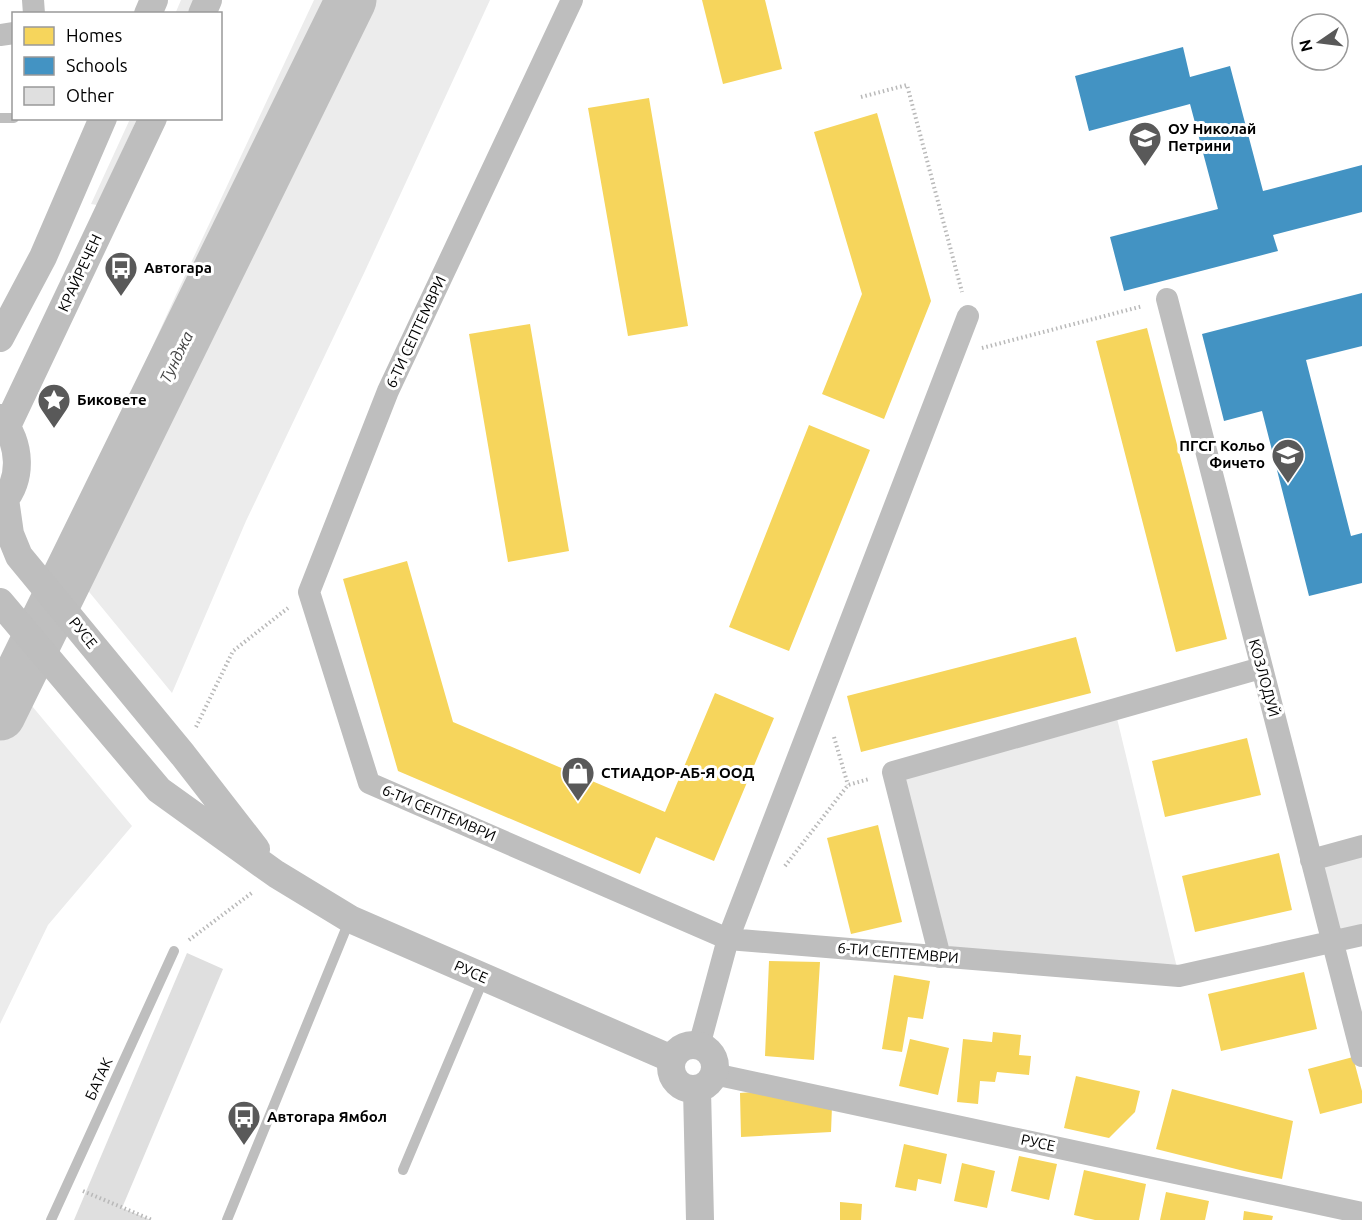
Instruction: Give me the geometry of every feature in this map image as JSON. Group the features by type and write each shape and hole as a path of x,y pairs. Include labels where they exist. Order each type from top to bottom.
{"street":[{"name":"6-ТИ СЕПТЕМВРИ","path":"572,0 388,391 309,592 369,783 728,939 1179,976 1362,935"},
{"path":"0,338 43,257 102,120"},
{"name":"КРАЙРЕЧЕН","path":"3,422 152,120"},
{"name":"КОЗЛОДУЙ","path":"1167,299 1362,1056"},
{"path":"699,1046 728,939 968,316"},
{"path":"3,422 14,440 17,463 13,486 3,502"},
{"name":"РУСЕ","path":"3,502 10,534 19,556 183,755 276,874"},
{"name":"РУСЕ","path":"0,602 159,790 276,874 351,918 672,1059"},
{"path":"940,957 893,772 1262,668"},
{"path":"1311,860 1362,846"},
{"path":"700,1220 706,1082 714,1061 709,1052 699,1046 688,1045 679,1050 672,1059 671,1070 675,1080 685,1088 706,1082"},
{"name":"РУСЕ","path":"706,1082 1362,1214"}],"lane":[{"path":"227,1220 351,918"},
{"name":"БАТАК","path":"51,1220 174,951"},
{"path":"404,1170 484,977"}],"path":[{"path":"861,97 907,85 977,350 1167,299"},
{"path":"183,755 233,651 309,592"},
{"path":"822,695 848,785"},
{"path":"784,867 848,785 893,772"},
{"path":"174,951 276,874"},
{"path":"68,1185 152,1220"}],"shaded area":[{"path":"181,0 194,0 188,12 176,12"},
{"path":"314,0 490,0 246,521 172,693 58,554"},
{"path":"130,120 137,120 97,205 91,204"},
{"path":"2,670 132,826 48,925 0,1024 0,675"},
{"path":"1115,710 1179,976 940,957 893,773"},
{"path":"1362,846 1362,935 1332,942 1311,860"}],"building: Homes":[{"path":"702,0 765,0 782,69 723,84"},
{"path":"649,98 688,326 628,336 588,108"},
{"path":"877,113 931,301 884,419 822,394 862,294 814,132"},
{"path":"530,324 569,551 508,562 469,334"},
{"path":"1147,328 1227,639 1176,652 1096,341"},
{"path":"809,425 870,450 789,651 729,627"},
{"path":"407,561 453,722 665,812 715,693 774,718 714,861 656,837 640,874 398,771 343,579"},
{"path":"1076,637 1091,693 861,752 847,696"},
{"path":"1247,738 1261,795 1165,817 1152,761"},
{"path":"878,825 902,922 851,934 827,838"},
{"path":"1279,853 1292,910 1195,932 1182,876"},
{"path":"769,961 820,962 814,1060 765,1056"},
{"path":"1304,972 1317,1029 1221,1051 1208,994"},
{"path":"894,975 930,981 923,1019 908,1017 902,1052 882,1049"},
{"path":"993,1032 1021,1035 1019,1055 1031,1056 1029,1075 997,1072 995,1082 980,1081 978,1104 957,1102 963,1039 992,1042"},
{"path":"910,1039 949,1048 938,1095 899,1086"},
{"path":"1353,1057 1362,1091 1362,1103 1320,1114 1308,1069"},
{"path":"1076,1076 1140,1091 1135,1112 1109,1138 1064,1128"},
{"path":"1172,1089 1293,1121 1282,1179 1156,1149"},
{"path":"767,1091 832,1106 831,1132 741,1137 740,1093"},
{"path":"904,1144 947,1154 941,1184 918,1179 916,1191 895,1187"},
{"path":"1019,1156 1057,1164 1049,1200 1011,1191"},
{"path":"962,1163 995,1171 987,1208 954,1201"},
{"path":"1084,1170 1146,1184 1139,1220 1095,1220 1074,1215"},
{"path":"1166,1192 1209,1201 1205,1220 1160,1220"},
{"path":"840,1202 862,1204 861,1220 840,1220"},
{"path":"1244,1211 1273,1216 1272,1220 1243,1220"}],"building: Schools":[{"path":"1183,47 1190,77 1230,66 1263,191 1362,165 1362,212 1273,235 1278,251 1124,291 1110,237 1218,209 1190,104 1089,131 1075,76"},
{"path":"1362,293 1362,346 1306,360 1351,536 1362,533 1362,583 1309,596 1262,411 1224,421 1202,334"}],"building: Other":[{"path":"187,953 223,969 122,1208 151,1220 74,1220"}],"waterway":[{"name":"Тунджа","path":"0,715 351,0"}],"place":[{"name":"ОУ Николай Петрини","path":"1145,167"},
{"name":"Автогара","path":"121,297"},
{"name":"Биковете","path":"54,429"},
{"name":"ПГСГ Кольо Фичето","path":"1288,484"},
{"name":"СТИАДОР-АБ-Я ООД","path":"578,802"},
{"name":"Автогара Ямбол","path":"244,1146"}]}
